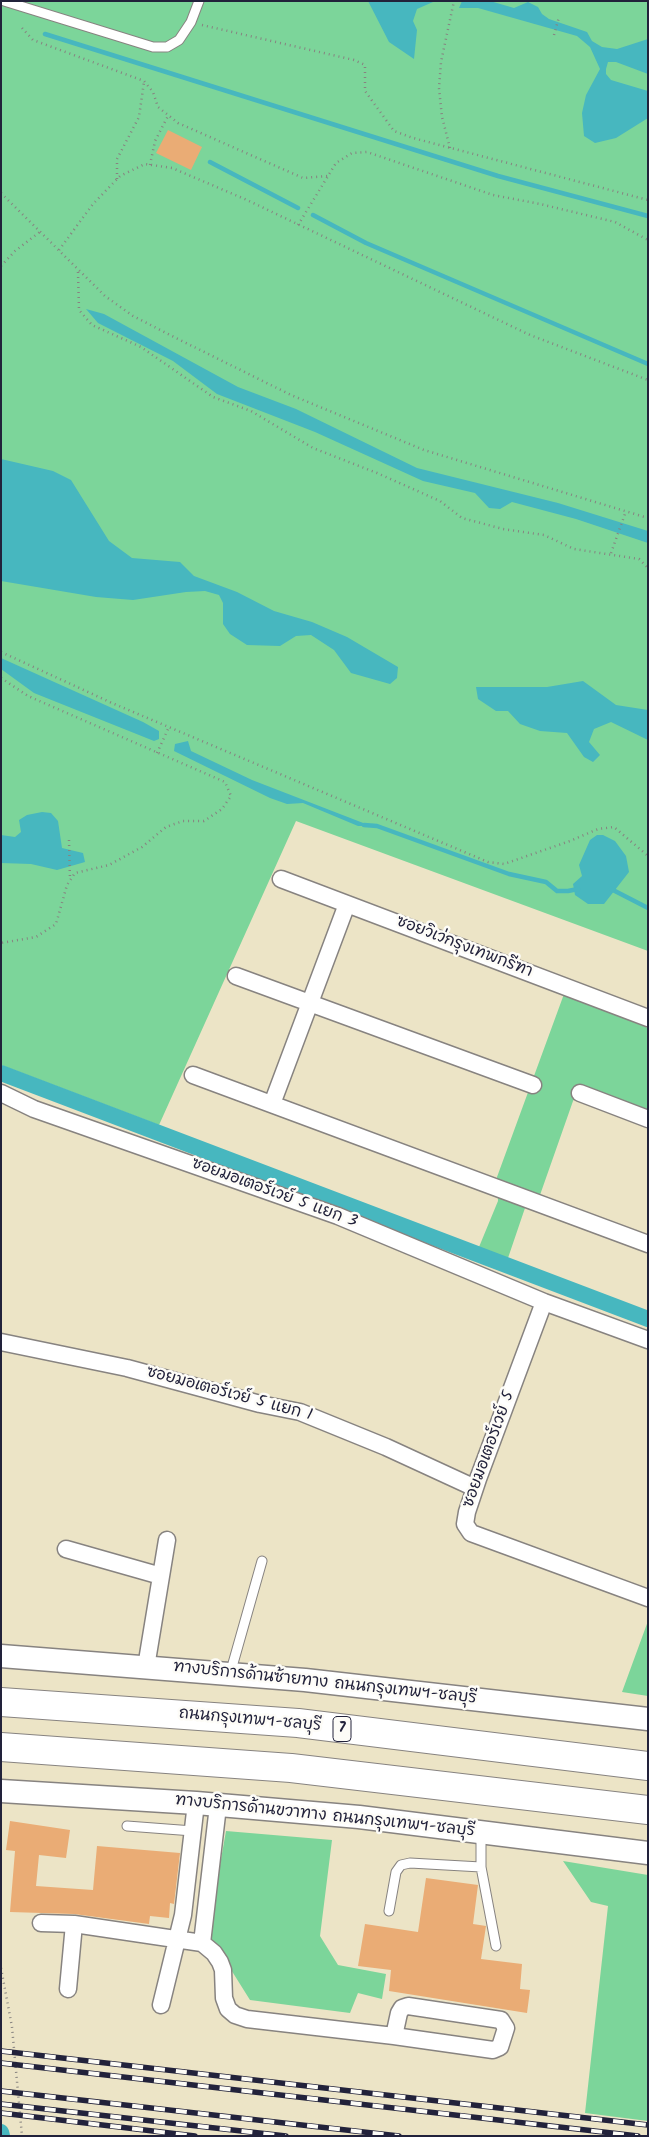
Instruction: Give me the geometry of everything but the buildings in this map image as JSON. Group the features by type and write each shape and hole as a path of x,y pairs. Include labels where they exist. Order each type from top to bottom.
{"highway":[{"name":"ถนนกรุงเทพฯ-ชลบุรี","path":"1,1702 298,1723 648,1766"},
{"path":"1,1747 291,1768 648,1810"}],"main road":[{"name":"ทางบริการด้านซ้ายทาง ถนนกรุงเทพฯ-ชลบุรี","path":"1,1656 34,1657 305,1680 648,1719"},
{"name":"ทางบริการด้านขวาทาง ถนนกรุงเทพฯ-ชลบุรี","path":"1,1791 196,1803 350,1816 648,1853"}],"street":[{"name":"ซอยวิเว่กรุงเทพกรีฑา","path":"281,879 648,1018"},
{"path":"272,1104 347,904"},
{"path":"236,976 533,1085"},
{"path":"193,1075 648,1244"},
{"name":"ซอยมอเตอร์เวย์ 5 แยก 3","path":"1,1093 34,1109 338,1216 544,1302 648,1340"},
{"path":"580,1093 648,1119"},
{"name":"ซอยมอเตอร์เวย์ 5","path":"544,1302 475,1488 465,1520 467,1528 471,1533 648,1598"},
{"name":"ซอยมอเตอร์เวย์ 5 แยก 1","path":"1,1342 127,1368 260,1404 300,1412 475,1488"},
{"path":"146,1666 167,1540"},
{"path":"66,1548 161,1576"},
{"path":"161,2005 183,1915 196,1803"},
{"path":"202,1943 218,1806"},
{"path":"41,1923 74,1924 202,1943 220,1962 223,1970 224,1998 228,2008 235,2015 247,2019 394,2036 492,2050 500,2047 506,2028 501,2020 408,2006 402,2008 394,2036"},
{"path":"68,1989 74,1924"}],"lane":[{"path":"4,1 153,46 167,47 179,40 191,22 199,1"},
{"path":"230,1674 262,1561"},
{"path":"127,1826 193,1832"},
{"path":"482,1832 481,1867 496,1946"},
{"path":"389,1911 396,1872 401,1865 410,1863 481,1867"}],"path":[{"path":"450,148 442,117 439,88 454,1"},
{"path":"554,35 560,17"},
{"path":"191,22 216,30 354,60 365,65 365,91 394,131 450,148 648,200"},
{"path":"22,28 32,40 144,81 153,92 158,107 168,116 303,178 328,176"},
{"path":"117,179 117,159 139,117 144,81"},
{"path":"150,165 155,142 168,116"},
{"path":"298,225 336,164 352,153 367,152 493,195 615,222 648,240"},
{"path":"59,250 94,204 117,179 145,164 172,168 298,225 530,335 648,380"},
{"path":"1,193 41,231 78,271 105,296 133,316 291,395 424,450 648,518"},
{"path":"1,266 15,251 41,231"},
{"path":"78,271 79,310 92,325 141,347 213,397 251,411 313,448 378,473 440,502 462,518 503,529 544,534 574,549 611,553 639,559 648,568"},
{"path":"611,553 626,511"},
{"path":"1,652 169,727 488,862 504,864 570,842 598,829 614,827 648,856"},
{"path":"1,678 28,696 225,782 231,796 222,809 204,820 183,820 166,827 142,846 109,865 75,873 70,880"},
{"path":"158,752 169,727"},
{"path":"1,943 36,937 56,924 70,880 69,840"},
{"path":"1,1968 12,2028 22,2136"}],"green space":[{"path":"1,1 648,1 648,951 296,821 159,1125 1,1065"},
{"path":"564,994 648,1028 648,1110 579,1084 540,1195 525,1208 508,1258 479,1247 498,1201 497,1177"},
{"path":"648,1621 648,1696 622,1692"},
{"path":"226,1831 332,1840 320,1936 338,1965 386,1974 382,1999 358,1993 350,2013 250,2000 208,1933"},
{"path":"563,1861 648,1875 648,2121 585,2113 608,1906 591,1902"}],"water":[{"path":"368,1 446,1 433,2 417,9 413,21 417,30 414,59 389,42"},
{"path":"462,1 490,1 514,8 528,2 538,7 542,14 549,19 587,32 592,41 602,47 617,49 648,39 648,74 616,62 608,62 606,74 611,80 648,91 648,118 616,138 595,143 584,136 582,113 586,95 600,69 590,47 577,36 478,8 459,8"},
{"path":"86,309 104,314 238,387 296,409 417,468 558,503 648,531 648,543 576,519 512,502 500,509 489,508 475,493 423,481 315,432 217,394 173,361 98,323"},
{"path":"1,459 53,471 71,480 109,541 132,558 180,562 194,576 237,592 274,611 312,622 347,637 398,667 397,678 390,684 351,673 334,650 311,635 296,636 280,646 247,645 230,634 223,624 223,603 219,595 205,591 133,600 96,597 1,581"},
{"path":"1,658 143,722 159,731 159,739 154,741 34,693 1,669"},
{"path":"583,681 616,705 648,710 648,740 611,722 594,729 589,742 600,755 593,762 584,757 567,733 540,731 520,724 508,711 496,711 478,699 476,687 547,687"},
{"path":"188,741 191,751 252,780 371,826 358,826 303,803 287,804 270,798 174,751 175,744"},
{"path":"42,812 51,813 58,821 62,848 83,853 85,862 57,870 31,864 1,863 1,835 15,837 21,832 19,820 27,815"},
{"path":"597,835 603,835 615,841 626,856 629,872 604,904 588,904 575,895 573,884 582,876 579,865 590,840"}],"waterway":[{"path":"45,34 498,176 648,216"},
{"path":"210,162 298,208"},
{"path":"313,215 366,243 648,364"},
{"path":"364,825 377,826 509,874 546,882 557,891 578,889"},
{"path":"611,889 648,908"},
{"path":"1,1073 648,1319"},
{"path":"1,2132 2,2136"}],"railway":[{"path":"1,2051 648,2125"},
{"path":"1,2063 638,2136"},
{"path":"1,2091 399,2136"},
{"path":"1,2104 286,2136"},
{"path":"1,2113 195,2136"}]}
